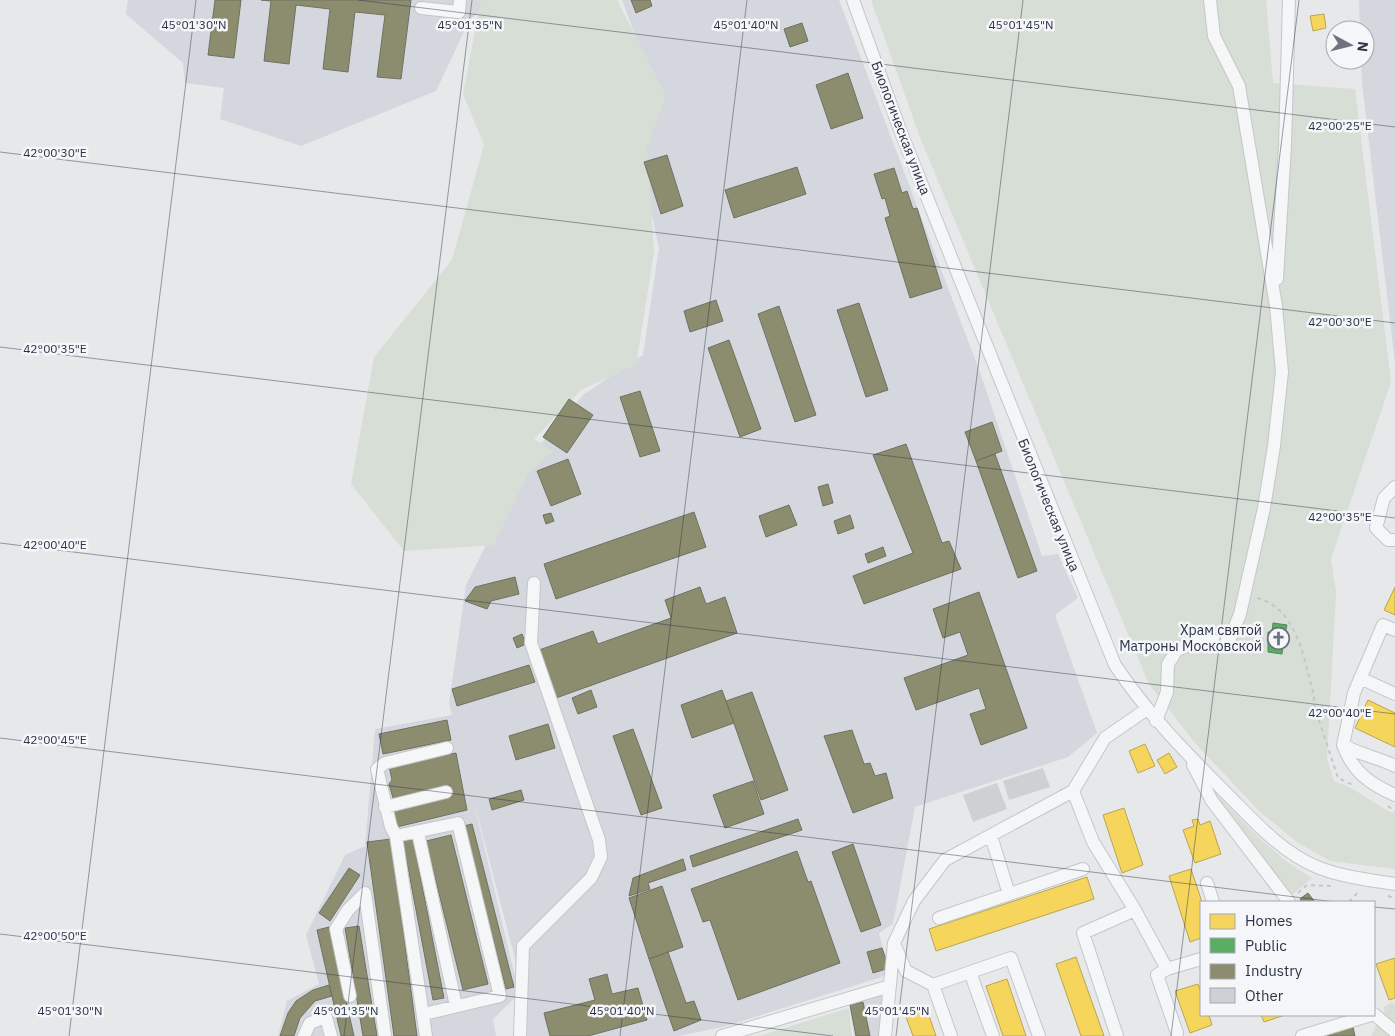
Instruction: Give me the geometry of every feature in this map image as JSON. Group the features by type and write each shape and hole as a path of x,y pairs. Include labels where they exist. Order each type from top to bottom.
{"street":[{"path":"421,8 459,12 460,0"},
{"name":"Биологическая улица","path":"853,0 900,130 1115,665 1156,721 1266,834 1290,852 1317,867 1351,877 1395,884"},
{"path":"1156,721 1166,692 1168,664 1177,650 1195,642 1229,641 1240,614 1274,446 1282,372 1276,306 1239,86 1214,36 1210,0"},
{"path":"1276,306 1289,0"},
{"path":"1395,487 1384,498 1376,528 1388,540 1395,540"},
{"path":"520,1036 524,946 591,878 601,857 599,840 531,643 534,582"},
{"path":"1391,800 1372,785 1349,761 1343,746 1354,693 1383,625 1395,630"},
{"path":"1360,678 1395,694"},
{"path":"885,1036 894,943 914,901 945,860 1073,790 1105,738 1147,709"},
{"path":"1343,746 1359,755 1377,757 1395,766"},
{"path":"426,1036 396,836 385,807 377,769 385,763 447,748"},
{"path":"1188,754 1212,801 1292,900"},
{"path":"1073,790 1093,842 1135,910 1167,969"},
{"path":"385,807 446,792"},
{"path":"396,836 458,823 500,996 424,1014"},
{"path":"418,832 456,1006"},
{"path":"991,836 1009,894"},
{"path":"939,918 1082,868"},
{"path":"1207,883 1213,901"},
{"path":"350,996 336,929 348,910 366,893 385,1036"},
{"path":"1117,1036 1082,933 1135,910"},
{"path":"894,943 906,971 934,985 951,1036"},
{"path":"934,985 1011,958 1039,1036"},
{"path":"1177,1033 1157,975 1167,969 1200,959"},
{"path":"970,972 993,1036"},
{"path":"722,1036 890,986"},
{"path":"1302,1036 1366,1016"},
{"path":"1375,1016 1395,1032"},
{"path":"304,1036 310,1023 326,1017 331,1036"}],"path":[{"path":"1245,595 1268,601 1278,607 1288,620 1299,641 1314,696 1314,705 1338,778 1357,786"},
{"path":"1391,800 1395,812"},
{"path":"1292,900 1308,885 1321,884 1340,887"},
{"path":"1350,889 1359,891 1350,901"},
{"path":"1386,896 1395,898"}],"shaded area":[{"path":"128,0 497,0 470,19 436,91 301,146 220,119 224,88 185,83 183,63 126,14"},
{"path":"481,0 617,0 666,95 647,148 654,252 636,365 581,390 534,439 553,451 528,474 494,545 404,551 351,484 374,357 452,260 484,145 463,94"},
{"path":"622,0 839,0 981,375 1042,556 1058,554 1078,598 1055,615 1097,733 1068,757 915,807 893,924 879,933 889,968 882,977 723,1027 679,1036 527,1036 526,1001 472,794 519,994 493,1019 496,1036 278,1036 287,1001 319,984 306,935 345,855 365,846 375,729 452,715 449,703 466,585 531,455 584,394 643,355 659,248 637,147 659,98"},
{"path":"871,0 1266,0 1273,83 1355,89 1391,382 1331,559 1336,592 1327,759 1334,781 1351,788 1395,814 1395,869 1330,861 1297,842 1260,812 1195,743 1149,684 921,140"},
{"path":"1359,0 1395,0 1395,363 1362,83 1361,70 1375,70 1375,20 1360,20"},
{"path":"1213,793 1272,850 1312,878 1293,894 1287,892"},
{"path":"884,991 881,1036 854,1036 849,1002"},
{"path":"1392,1002 1395,1005 1395,1036 1371,1036 1378,1021 1385,1018 1384,1007"},
{"path":"849,1008 852,1036 759,1036"}],"building: Homes":[{"path":"1324,14 1325,28 1313,31 1310,16"},
{"path":"1395,587 1395,615 1384,610"},
{"path":"1368,700 1395,713 1395,747 1355,728"},
{"path":"1145,744 1155,766 1138,773 1129,751"},
{"path":"1169,753 1177,767 1165,774 1157,760"},
{"path":"1124,808 1143,865 1122,873 1103,815"},
{"path":"1198,819 1200,825 1210,821 1221,854 1195,863 1183,830 1194,826 1192,820"},
{"path":"1191,869 1202,901 1200,901 1200,938 1190,942 1169,876"},
{"path":"1087,877 1094,899 936,951 929,929"},
{"path":"1076,957 1104,1036 1081,1036 1056,964"},
{"path":"1395,958 1395,998 1389,1000 1376,964"},
{"path":"1007,979 1026,1036 1003,1036 986,986"},
{"path":"1198,984 1200,990 1200,1016 1209,1016 1212,1025 1190,1033 1175,991"},
{"path":"926,1007 936,1036 913,1036 905,1014"},
{"path":"1261,1016 1282,1016 1264,1022"}],"building: Public":[{"name":"Храм святой Матроны Московской","path":"1273,623 1287,625 1285,634 1289,635 1287,646 1283,645 1282,654 1268,652 1268,632 1272,633"}],"building: Industry":[{"path":"215,0 241,0 234,58 208,55"},
{"path":"261,0 411,0 401,79 377,77 385,15 355,12 348,72 323,69 330,9 296,5 289,64 264,61 271,1"},
{"path":"631,0 650,0 652,6 636,13"},
{"path":"802,23 808,41 790,47 784,29"},
{"path":"848,73 863,118 831,129 816,85"},
{"path":"667,155 683,206 661,214 644,162"},
{"path":"797,167 806,194 734,218 725,190"},
{"path":"894,168 902,193 907,191 913,209 917,208 942,288 910,298 885,218 890,216 885,198 882,199 874,174"},
{"path":"716,300 723,321 690,332 684,311"},
{"path":"859,303 888,390 866,397 837,310"},
{"path":"779,306 816,415 795,422 758,314"},
{"path":"729,340 761,429 740,437 708,348"},
{"path":"640,391 660,451 640,457 620,397"},
{"path":"569,399 593,415 567,453 543,437"},
{"path":"992,422 1002,451 976,461 965,432"},
{"path":"906,444 942,543 949,541 961,569 864,604 853,576 913,553 873,455"},
{"path":"995,454 1037,571 1018,578 976,461"},
{"path":"568,459 581,494 551,506 537,471"},
{"path":"828,484 833,503 823,506 818,487"},
{"path":"789,505 797,525 766,537 759,516"},
{"path":"694,512 706,547 556,599 544,564"},
{"path":"551,513 554,521 546,524 543,515"},
{"path":"850,515 854,528 838,534 834,521"},
{"path":"883,547 886,556 868,563 865,554"},
{"path":"515,577 519,594 491,601 487,609 465,601 475,587"},
{"path":"700,587 706,604 725,597 737,633 556,698 539,650 593,631 598,644 671,618 665,600"},
{"path":"979,592 1027,728 981,745 970,714 986,709 979,688 916,710 904,678 968,655 960,632 943,638 933,609"},
{"path":"522,634 526,644 517,648 513,638"},
{"path":"529,665 535,682 457,706 452,689"},
{"path":"591,690 597,707 578,714 572,698"},
{"path":"722,690 734,723 692,738 681,705"},
{"path":"752,692 788,790 761,800 726,701"},
{"path":"447,720 451,740 383,754 379,734"},
{"path":"548,724 555,748 516,760 509,736"},
{"path":"633,729 662,808 641,815 613,736"},
{"path":"852,730 864,764 870,763 875,776 886,773 893,798 853,813 824,736"},
{"path":"456,753 467,810 397,827 393,811 452,797 450,785 393,798 389,784 392,780 389,766"},
{"path":"753,781 764,814 725,828 713,795"},
{"path":"521,790 524,800 492,810 489,799"},
{"path":"798,819 802,830 693,867 690,856"},
{"path":"472,824 514,987 506,989 464,826"},
{"path":"451,835 488,984 463,990 426,841"},
{"path":"391,839 417,1036 394,1036 367,842"},
{"path":"413,839 444,998 433,1000 403,841"},
{"path":"853,844 881,925 861,932 832,852"},
{"path":"797,851 808,882 811,881 840,963 738,1000 710,920 703,922 691,889"},
{"path":"683,859 686,870 648,883 650,889 629,896 633,878"},
{"path":"349,868 360,875 330,921 319,913"},
{"path":"662,886 683,947 649,959 629,898"},
{"path":"1308,893 1314,901 1301,901 1300,899"},
{"path":"359,926 377,1036 363,1036 345,928"},
{"path":"329,927 354,1036 341,1036 317,930"},
{"path":"882,948 889,968 873,973 867,952"},
{"path":"668,952 686,1003 694,1001 701,1020 674,1031 649,959"},
{"path":"607,974 612,994 638,988 647,1020 588,1036 550,1036 544,1013 595,1000 589,979"},
{"path":"329,985 332,996 315,1001 300,1018 294,1036 280,1036 288,1013 296,1001 313,990"},
{"path":"863,1002 870,1036 856,1036 850,1005"},
{"path":"1353,1027 1355,1036 1327,1036 1327,1033"}],"building: Other":[{"path":"1043,768 1050,787 1009,800 1003,781"},
{"path":"997,783 1007,809 973,822 963,795"}],"place":[{"name":"Храм святой Матроны Московской","path":"1278,638"}]}
